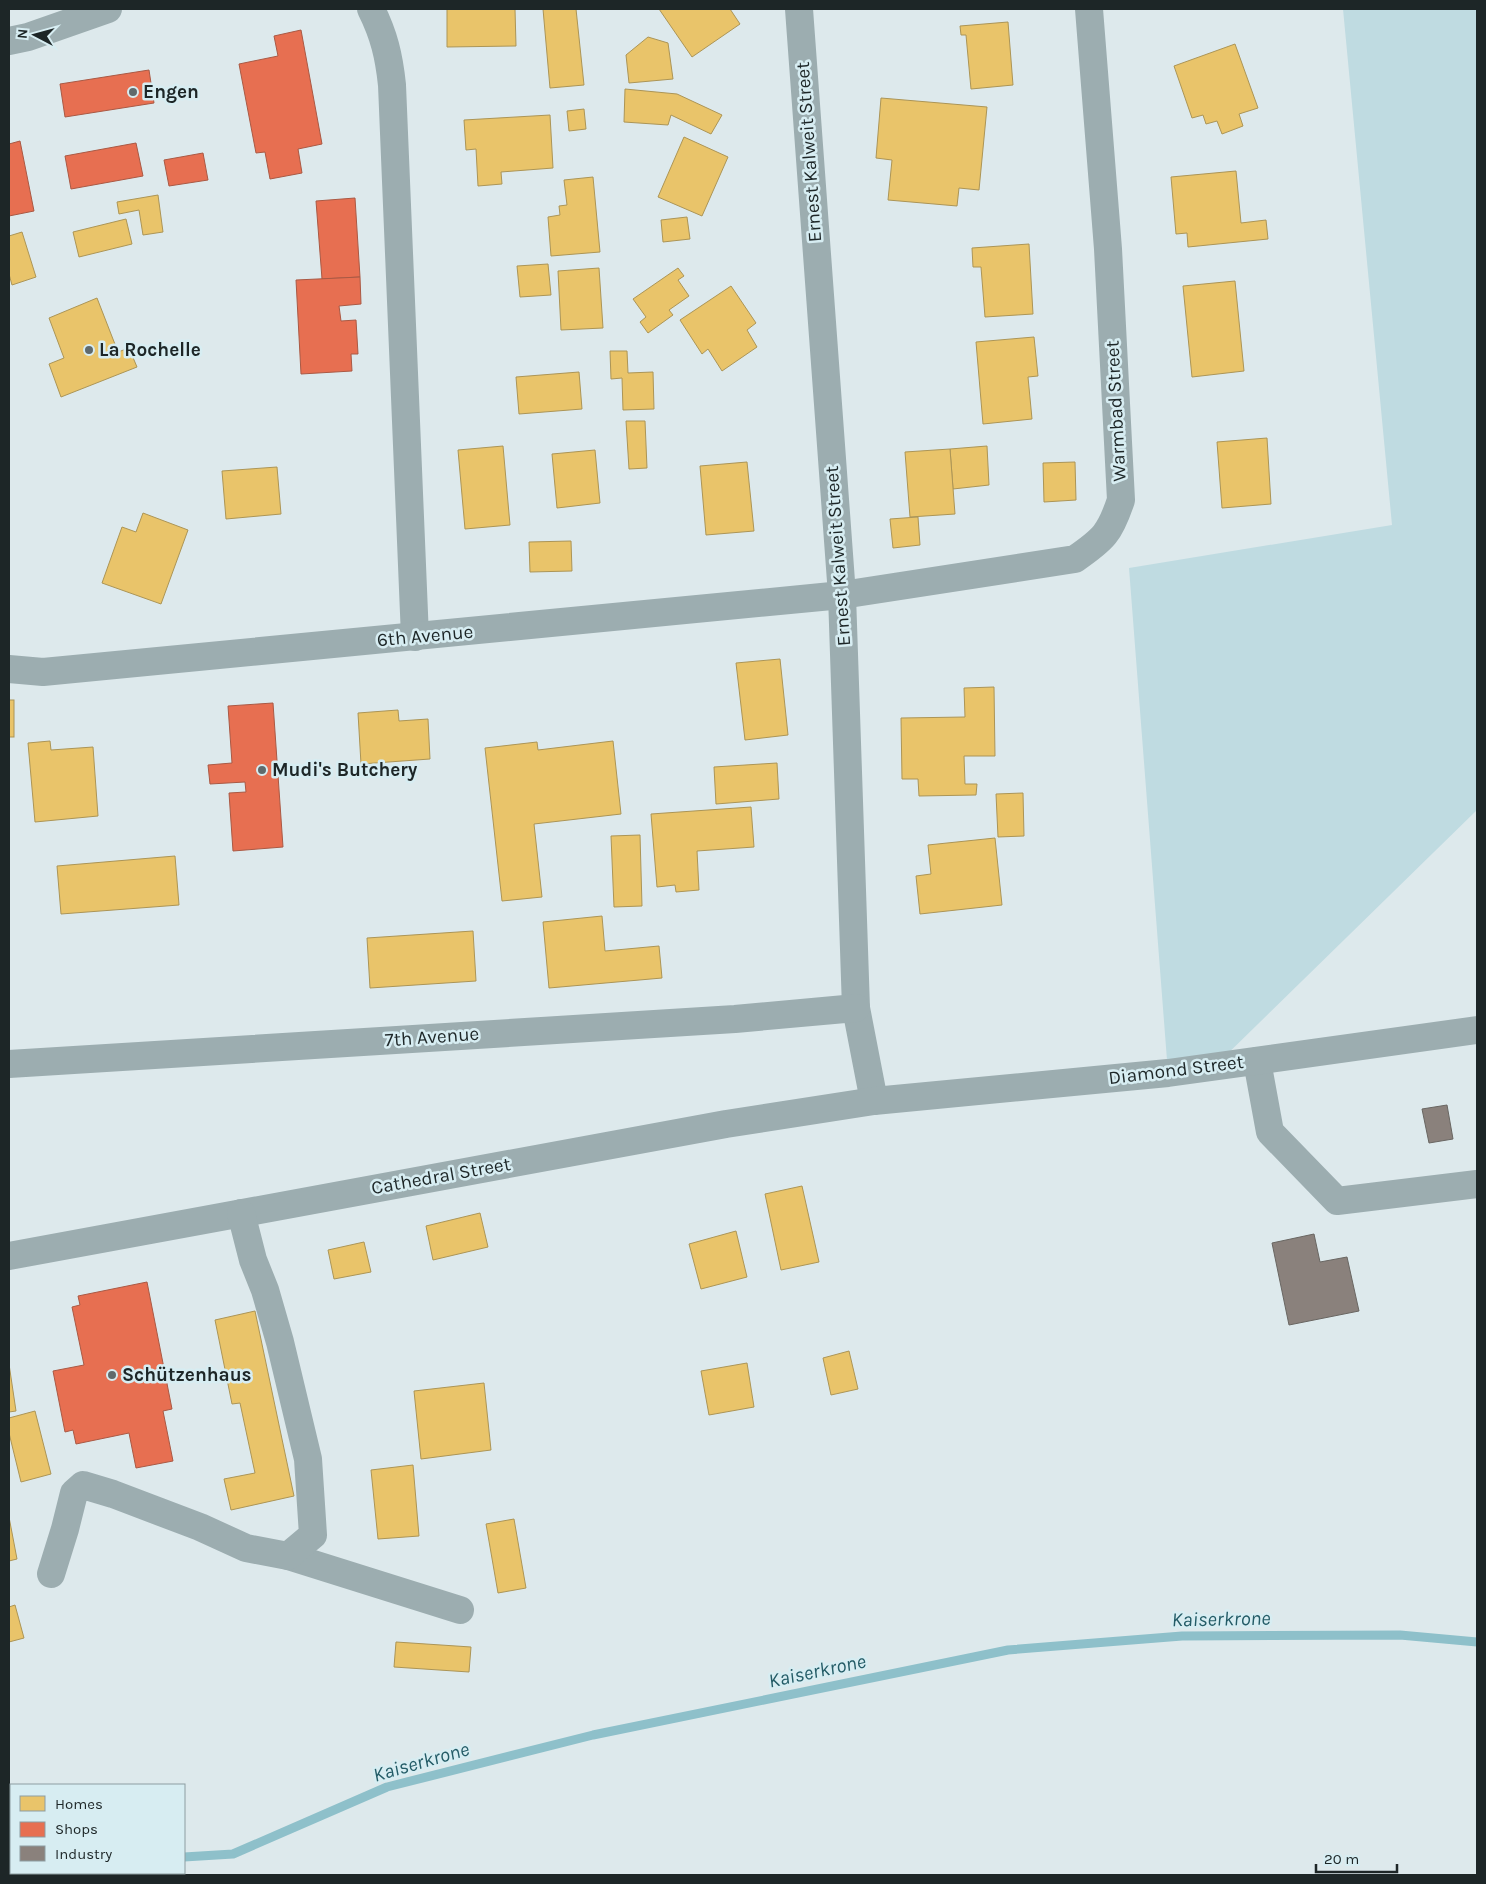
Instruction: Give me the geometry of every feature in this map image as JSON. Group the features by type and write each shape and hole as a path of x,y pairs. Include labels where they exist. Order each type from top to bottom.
{"street":[{"path":"9,41 28,37 108,9"},
{"path":"371,9 380,27 389,56 392,85 415,637"},
{"name":"Ernest Kalweit Street","path":"799,9 842,595 856,1008 874,1102"},
{"name":"Warmbad Street","path":"842,595 1075,559 1096,545 1112,525 1121,500 1108,249 1089,9"},
{"name":"6th Avenue","path":"9,669 43,672 842,595"},
{"name":"7th Avenue","path":"9,1064 735,1018 856,1008"},
{"name":"Diamond Street","path":"874,1102 1168,1073 1477,1030"},
{"path":"1257,1061 1270,1132 1337,1201 1477,1184"},
{"name":"Cathedral Street","path":"9,1256 726,1124 874,1102"},
{"path":"241,1213 253,1260 265,1290 280,1342 308,1459 313,1536 288,1556"},
{"path":"51,1574 74,1493 83,1485 113,1494 200,1527 246,1548 288,1556 460,1610"}],"shaded area":[{"path":"1343,9 1477,9 1477,810 1214,1067 1168,1073 1129,568 1392,525"}],"building: Homes":[{"path":"447,9 515,9 516,46 447,47"},
{"path":"543,9 576,9 584,85 550,88"},
{"path":"659,9 730,9 740,24 692,57"},
{"path":"1008,22 1013,85 971,89 966,35 961,35 960,26"},
{"path":"648,37 668,43 673,79 629,83 626,55"},
{"path":"1235,44 1258,108 1239,114 1243,126 1222,134 1217,121 1206,124 1203,115 1192,118 1174,66"},
{"path":"625,89 677,94 722,115 711,134 671,115 668,125 624,122"},
{"path":"881,98 987,107 979,190 959,188 957,206 888,200 892,160 876,158"},
{"path":"584,109 586,129 569,131 567,111"},
{"path":"550,115 553,168 501,172 502,184 478,186 476,149 466,150 464,120"},
{"path":"684,137 728,157 702,216 658,197"},
{"path":"1236,171 1241,223 1266,220 1268,239 1188,247 1187,233 1176,234 1171,177"},
{"path":"593,177 600,252 551,256 548,217 560,215 559,206 567,205 564,180"},
{"path":"158,195 163,232 143,235 139,210 119,214 117,202"},
{"path":"687,217 690,239 663,242 661,220"},
{"path":"126,219 132,244 79,257 73,232"},
{"path":"22,232 36,277 12,285 9,274 9,236"},
{"path":"1029,244 1033,314 985,317 981,267 973,267 972,248"},
{"path":"548,264 551,295 520,297 517,266"},
{"path":"599,268 603,328 561,330 558,271"},
{"path":"678,268 684,276 678,280 689,296 669,310 673,315 648,333 640,322 646,317 633,299"},
{"path":"1235,281 1244,371 1192,377 1183,286"},
{"path":"731,286 756,323 747,330 757,347 722,371 708,349 702,354 680,320"},
{"name":"La Rochelle","path":"97,298 118,352 129,348 137,367 61,397 49,364 64,358 49,318"},
{"path":"1034,337 1038,376 1028,377 1032,419 983,424 976,342"},
{"path":"610,351 627,351 628,373 653,372 654,409 623,410 622,378 611,379"},
{"path":"579,372 582,409 519,414 516,377"},
{"path":"626,421 645,421 647,468 629,469"},
{"path":"1267,438 1271,504 1222,508 1217,442"},
{"path":"503,446 510,525 465,529 458,450"},
{"path":"987,446 989,485 953,489 950,449"},
{"path":"950,449 955,514 910,517 905,452"},
{"path":"595,450 600,503 557,508 552,454"},
{"path":"747,462 754,531 706,535 700,466"},
{"path":"1075,462 1076,500 1044,502 1043,463"},
{"path":"277,467 281,514 226,519 222,471"},
{"path":"143,513 188,530 161,604 102,583 122,527 136,532"},
{"path":"918,517 920,545 893,548 890,519"},
{"path":"571,541 572,571 530,572 529,542"},
{"path":"780,659 788,735 745,740 736,663"},
{"path":"994,687 995,756 964,756 965,784 977,784 976,795 919,796 918,779 902,779 901,718 965,717 964,688"},
{"path":"9,700 14,700 14,737 9,737"},
{"path":"398,710 399,721 428,719 430,759 361,764 358,713"},
{"path":"50,741 51,750 93,747 98,816 35,822 28,743"},
{"path":"613,741 621,814 534,824 542,897 502,901 485,748 537,742 538,750"},
{"path":"777,763 779,799 716,804 714,767"},
{"path":"1023,793 1024,836 998,837 996,794"},
{"path":"751,807 754,847 697,851 699,890 676,892 675,885 657,887 651,814"},
{"path":"640,835 642,906 614,907 611,836"},
{"path":"995,838 1002,905 920,914 916,876 931,874 928,845"},
{"path":"175,856 179,905 61,914 57,866"},
{"path":"602,916 605,951 659,946 662,978 549,988 543,922"},
{"path":"473,931 476,981 370,988 367,938"},
{"path":"802,1186 819,1262 781,1270 765,1194"},
{"path":"480,1213 488,1247 433,1260 426,1226"},
{"path":"736,1231 747,1277 701,1289 689,1244"},
{"path":"364,1242 371,1272 334,1279 328,1250"},
{"path":"255,1311 294,1496 231,1510 224,1479 255,1473 240,1403 232,1404 215,1320"},
{"path":"849,1351 858,1389 831,1395 823,1358"},
{"path":"747,1363 754,1407 709,1415 701,1371"},
{"path":"9,1364 16,1411 9,1412"},
{"path":"484,1383 491,1450 421,1459 414,1391"},
{"path":"35,1411 51,1474 21,1482 9,1433 9,1418"},
{"path":"413,1465 419,1536 378,1539 371,1470"},
{"path":"9,1517 17,1559 9,1561"},
{"path":"514,1519 526,1588 498,1593 486,1524"},
{"path":"15,1605 24,1638 9,1642 9,1607"},
{"path":"396,1642 471,1647 469,1672 394,1667"}],"building: Shops":[{"path":"301,30 322,144 298,149 302,173 270,179 265,152 256,153 239,64 278,56 274,36"},
{"path":"149,70 154,103 65,117 60,84"},
{"path":"20,141 34,211 9,216 9,144"},
{"path":"136,143 143,176 71,189 65,156"},
{"path":"203,153 208,180 169,186 164,160"},
{"path":"355,198 360,277 322,279 316,201"},
{"path":"360,277 361,304 339,306 341,321 356,320 358,354 351,354 352,371 301,374 296,280"},
{"path":"273,703 283,847 233,851 229,793 246,792 245,782 210,784 208,765 232,763 228,706"},
{"path":"147,1282 172,1409 163,1411 173,1461 136,1468 129,1433 76,1444 73,1430 65,1432 53,1371 84,1365 72,1307 80,1305 78,1296"}],"building: Industry":[{"path":"1447,1105 1453,1139 1429,1143 1422,1109"},
{"path":"1314,1234 1320,1262 1347,1257 1359,1311 1289,1325 1272,1243"}],"waterway":[{"name":"Kaiserkrone","path":"185,1857 233,1854 387,1787 593,1735 1008,1650 1182,1636 1400,1635 1477,1642"},
{"name":"Kaiserkrone","path":"98,1875 102,1874"}],"place":[{"name":"Engen","path":"133,92"},
{"name":"La Rochelle","path":"89,350"},
{"name":"Mudi's Butchery","path":"262,770"},
{"name":"Schützenhaus","path":"112,1375"}]}
